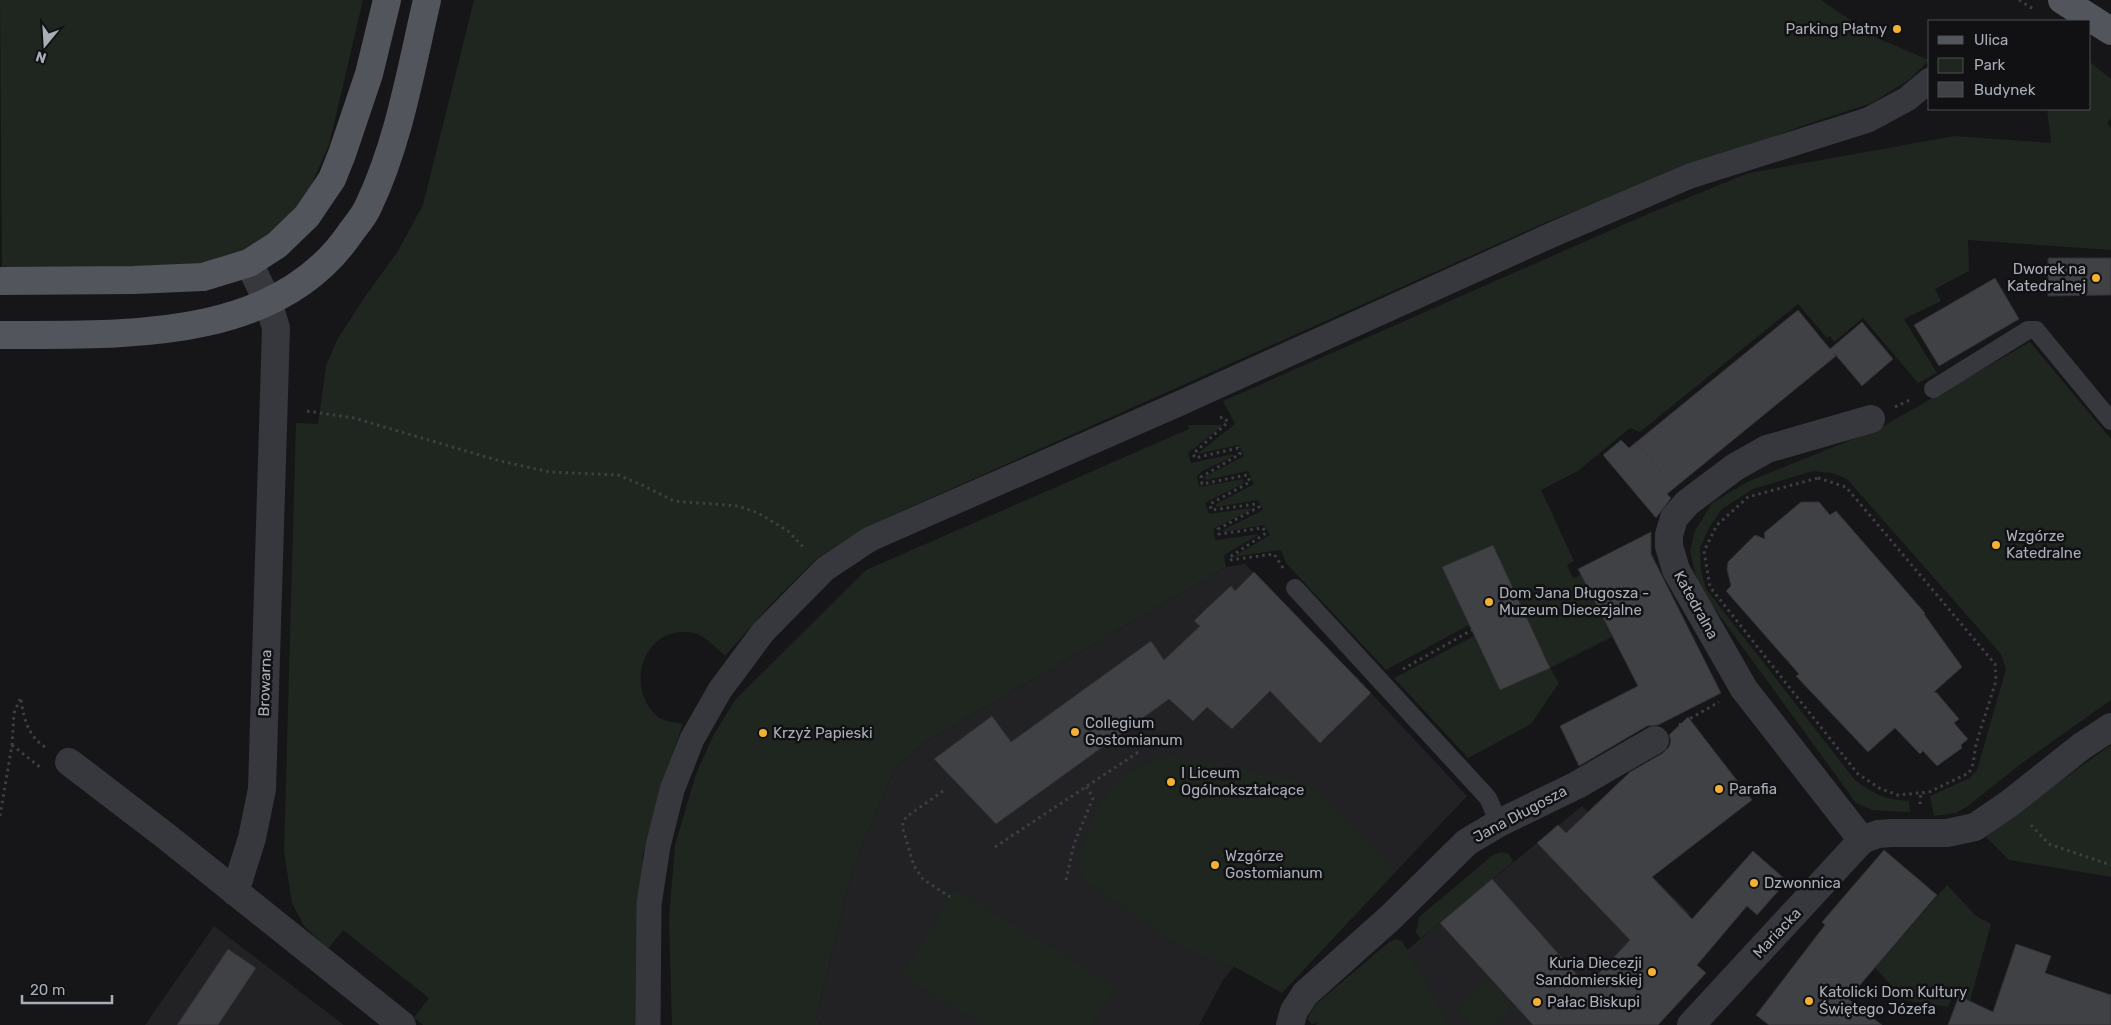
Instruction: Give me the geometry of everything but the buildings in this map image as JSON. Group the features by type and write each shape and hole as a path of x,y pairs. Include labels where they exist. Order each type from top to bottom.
{"main road":[{"path":"0,282 203,277 250,263 277,245 307,216 332,178 369,74 387,0"},
{"path":"0,335 133,334 213,322 268,302 314,274 342,246 368,208 395,135 427,0"},
{"path":"2062,0 2111,31"}],"street":[{"path":"648,1025 649,904 658,846 672,790 692,739 720,690 763,632 825,569 870,540 1185,401 1554,234 1690,176 1868,120 1907,99 1928,82"},
{"name":"Browarna","path":"235,892 252,838 262,789 276,328 268,302 250,263"},
{"name":"Katedralna","path":"1862,840 1744,689 1676,570 1669,546 1669,534 1674,518 1687,503 1735,467 1767,450 1871,418"},
{"path":"1862,840 1885,834 1947,833 1974,827 2010,803 2082,746 2111,727"},
{"name":"Jana Długosza","path":"1290,1025 1294,1011 1304,994 1391,917 1466,842 1577,785 1655,740"},
{"path":"69,762 402,1025"},
{"name":"Mariacka","path":"1691,1025 1862,840"}],"lane":[{"path":"1933,389 2028,330 2036,330 2111,421"},
{"path":"1295,588 1488,798 1499,824"}],"path":[{"path":"1871,418 1933,389"},
{"path":"307,411 354,418 500,461 550,472 618,475 674,501 738,506 758,512 788,531 825,569"},
{"path":"1214,418 1223,417 1228,422 1193,454 1195,458 1238,448 1240,454 1201,477 1202,484 1246,475 1250,482 1210,504 1211,510 1256,504 1259,507 1218,529 1219,534 1263,528 1266,533 1230,557 1230,560 1274,554"},
{"path":"1638,444 1687,503"},
{"path":"1818,478 1846,487 1995,664 1996,682 1976,744 1973,764 1968,773 1929,792 1898,795 1881,790 1858,774 1710,587 1704,551 1717,525 1748,497 1818,478"},
{"path":"1380,681 1472,630"},
{"path":"1655,740 1700,712 1744,689"},
{"path":"0,816 12,745 14,713 20,698 24,722 36,742 69,762"},
{"path":"995,847 1140,751"},
{"path":"1066,880 1074,844 1093,798 1086,786"},
{"path":"943,791 906,816 902,826 914,866 923,879 950,897"},
{"path":"2030,824 2049,844 2111,865"}],"shaded area":[{"name":"I Liceum Ogólnokształcące","path":"1245,564 1372,694 1467,796 1291,983 1245,953 1223,980 1199,1025 820,1025 816,1017 852,870 895,768 927,741 1226,567"},
{"path":"1582,806 1690,914 1671,939 1706,973 1658,1025 1316,1025"},
{"path":"214,926 344,1025 145,1025"}],"green space":[{"path":"0,0 363,0 329,145 301,208 243,254 176,269 2,272"},
{"path":"474,0 1821,0 1875,37 1928,60 1910,79 1872,103 1802,126 1549,221 866,527 816,559 769,606 725,656 707,639 694,633 677,632 663,637 652,647 644,659 641,673 642,689 647,703 659,718 683,724 663,782 643,854 636,1009 637,1025 423,1025 414,1018 429,998 343,930 328,949 304,926 292,903 284,851 296,423 318,424 326,366 337,340 398,251 423,205"},
{"path":"2091,63 2111,79 2111,119 2107,122 2111,129 2111,250 1968,240 1969,271 1935,289 1941,301 1904,319 1937,373 1918,383 1863,318 1834,342 1830,336 1827,338 1798,304 1640,432 1630,428 1578,471 1541,490 1574,561 1567,565 1573,578 1581,575 1612,637 1550,668 1493,545 1443,568 1469,625 1386,670 1286,563 1281,550 1233,557 1270,535 1264,525 1223,532 1223,530 1263,510 1258,500 1216,507 1216,504 1254,484 1248,471 1206,480 1204,477 1244,456 1239,445 1197,454 1235,424 1223,401 1643,216 1749,173 1955,136 2051,143 2047,110 2091,110"},
{"path":"2030,342 2111,439 2111,700 2022,763 1968,806 1956,813 1934,816 1930,796 1970,778 1977,770 2006,669 2001,654 1847,479 1832,473 1813,471 1753,489 1722,509 1710,526 1700,548 1701,570 1706,589 1855,780 1880,795 1909,801 1910,812 1872,810 1856,803 1698,586 1690,551 1695,531 1712,503 1747,482 1880,428"},
{"path":"1188,425 1223,425 1188,453 1191,463 1233,454 1234,456 1202,471 1197,476 1199,487 1243,479 1244,483 1205,503 1209,514 1250,508 1251,510 1213,529 1215,540 1260,534 1224,555 1226,567 927,741 895,768 852,870 816,1017 820,1025 672,1025 669,919 675,845 696,774 713,736 735,700 866,570 1189,429"},
{"path":"1474,636 1500,690 1550,668 1559,683 1531,724 1468,758 1394,678"},
{"path":"2111,745 2111,877 2009,860 1986,837 2018,811"},
{"path":"1178,756 1291,780 1309,786 1396,871 1282,993 1235,967 1184,948 1085,881 1078,869 1079,854 1097,807 1113,787 1135,769 1158,758"},
{"path":"1501,852 1509,854 1513,862 1420,939 1416,932 1419,917 1493,855"},
{"path":"1947,885 1976,916 1991,924 1970,1001 1954,991 1948,1007 1905,1000 1875,968"},
{"path":"954,889 1116,987 1092,1025 983,1025 902,975"},
{"path":"1395,939 1402,941 1449,1025 1316,1025 1318,1022 1312,1024 1307,1019 1315,1005"},
{"path":"1488,979 1514,1007 1494,1025 1471,1025 1456,1008"}],"place":[{"name":"Parking Płatny","path":"1897,29"},
{"name":"Dworek na Katedralnej","path":"2096,278"},
{"name":"Wzgórze Katedralne","path":"1996,545"},
{"name":"Dom Jana Długosza - Muzeum Diecezjalne","path":"1489,602"},
{"name":"Collegium Gostomianum","path":"1075,732"},
{"name":"Krzyż Papieski","path":"763,733"},
{"name":"I Liceum Ogólnokształcące","path":"1171,782"},
{"name":"Parafia","path":"1719,789"},
{"name":"Wzgórze Gostomianum","path":"1215,865"},
{"name":"Dzwonnica","path":"1754,883"},
{"name":"Kuria Diecezji Sandomierskiej","path":"1652,972"},
{"name":"Katolicki Dom Kultury Świętego Józefa","path":"1809,1001"},
{"name":"Pałac Biskupi","path":"1537,1002"}]}
